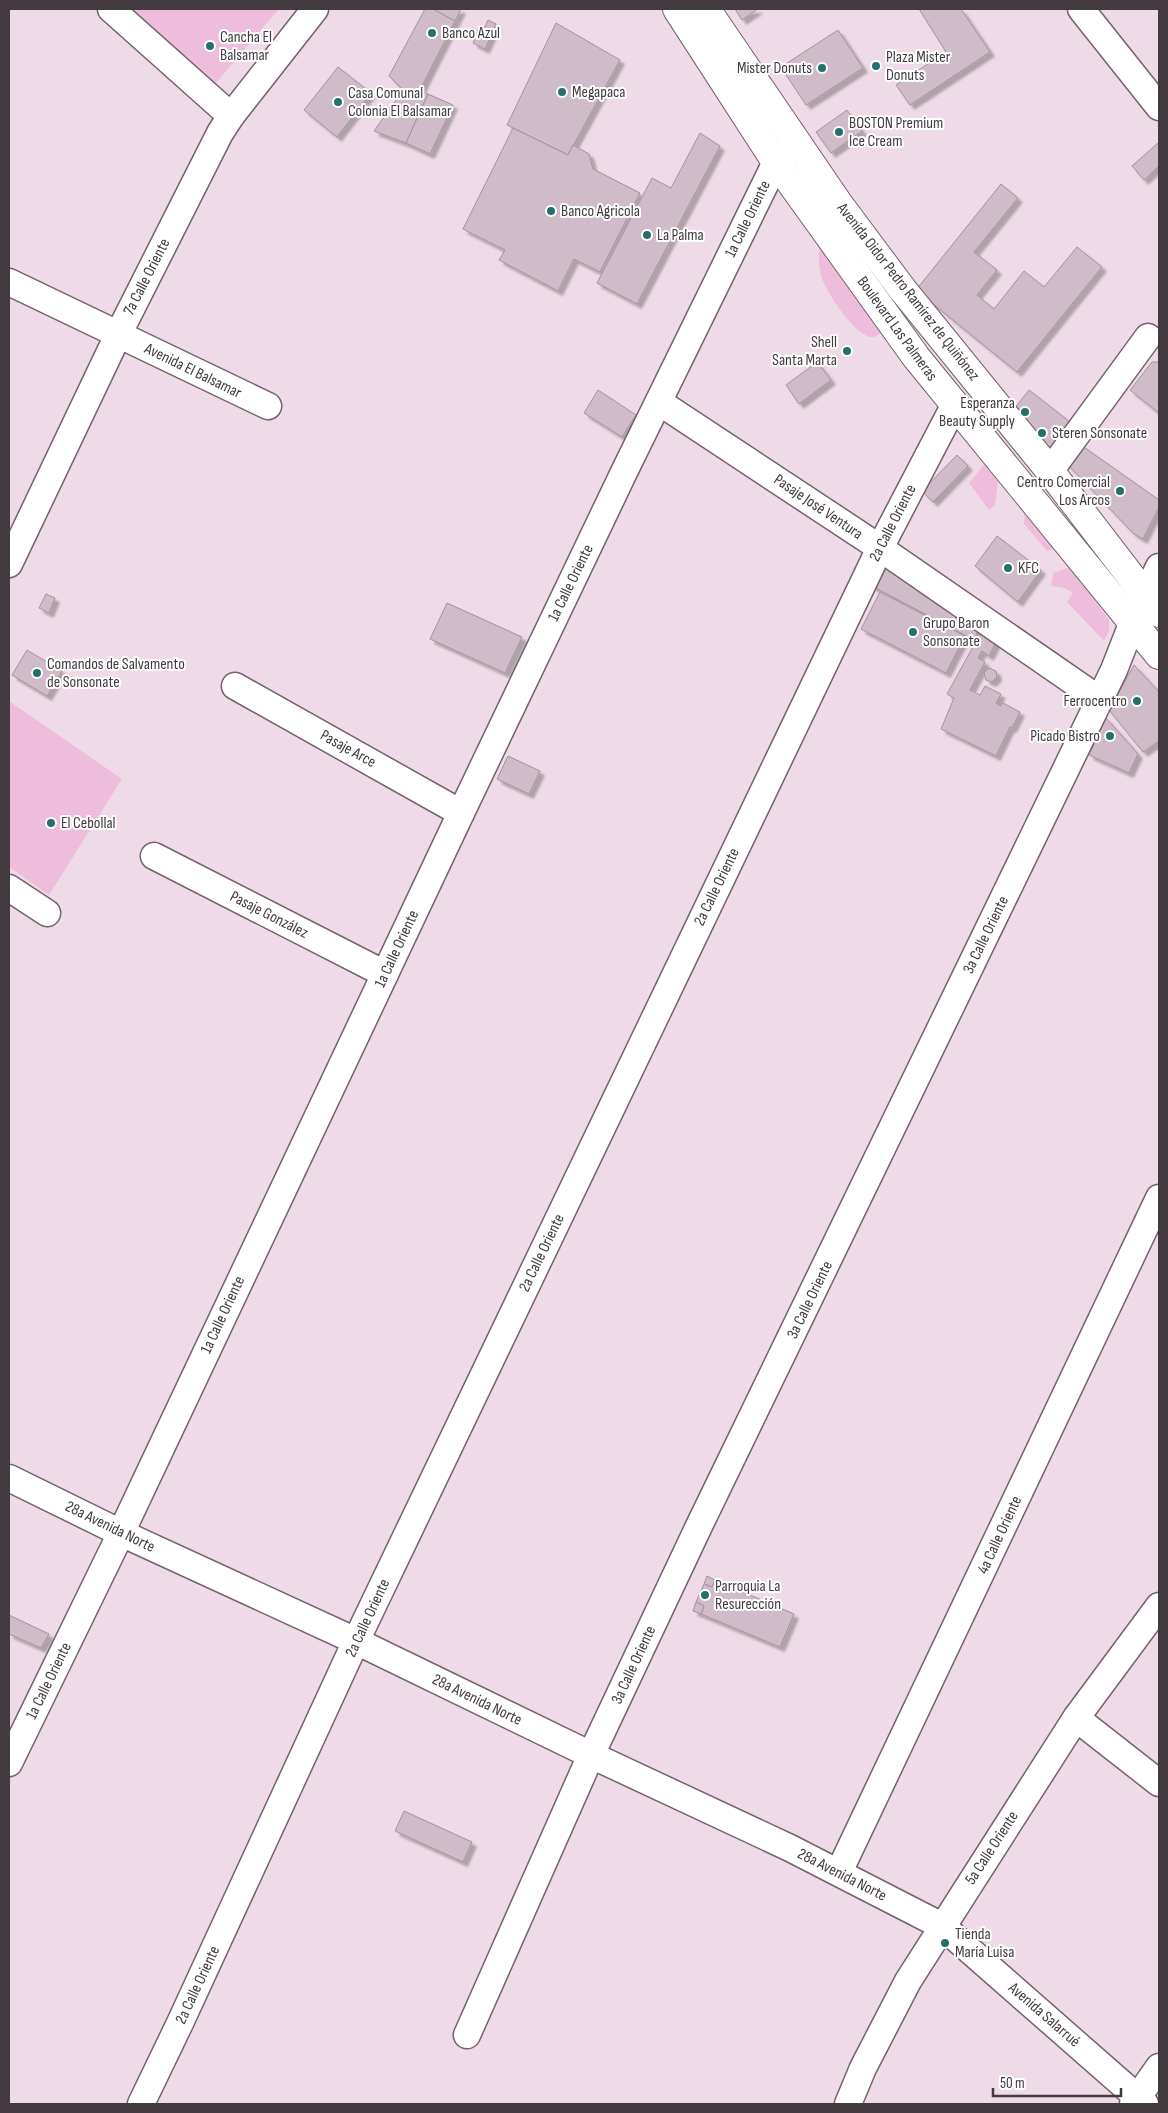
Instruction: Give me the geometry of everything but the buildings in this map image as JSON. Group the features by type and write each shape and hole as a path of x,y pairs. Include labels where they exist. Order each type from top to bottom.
{"main road":[{"name":"Boulevard Las Palmeras","path":"677,9 776,162 916,357 1159,656"},
{"name":"Avenida Oidor Pedro Ramírez de Quiñónez","path":"706,9 838,203 904,290 1050,471 1152,605"}],"street":[{"path":"111,9 231,116"},
{"name":"7a Calle Oriente","path":"9,564 118,335 220,133 231,116 315,9"},
{"path":"1080,9 1159,107"},
{"name":"1a Calle Oriente","path":"9,1763 121,1533 461,813 659,402 776,162 795,142"},
{"name":"Avenida El Balsamar","path":"9,282 268,406"},
{"path":"1050,471 1148,338"},
{"name":"Pasaje José Ventura","path":"659,402 880,548 1100,700"},
{"name":"2a Calle Oriente","path":"141,2104 356,1641 880,548 954,406"},
{"name":"3a Calle Oriente","path":"467,2035 591,1755 1100,700 1132,624 1152,605 1159,567"},
{"name":"Pasaje Arce","path":"235,686 461,813"},
{"name":"Pasaje González","path":"154,856 385,974"},
{"path":"9,888 47,913"},
{"name":"4a Calle Oriente","path":"839,1872 1159,1198"},
{"name":"28a Avenida Norte","path":"9,1478 121,1533 356,1641 839,1872 942,1926"},
{"name":"5a Calle Oriente","path":"848,2104 863,2068 908,1980 1076,1718 1159,1606"},
{"path":"1076,1718 1159,1784"},
{"name":"Avenida Salarrué","path":"942,1926 1138,2102"},
{"path":"1138,2102 1159,2067"}],"shaded area":[{"name":"Cancha El Balsamar","path":"130,9 279,9 216,83"},
{"path":"820,245 885,329 878,335 873,337 866,336 858,330 828,292 821,276"},
{"path":"986,462 999,474 995,505 989,510 969,483"},
{"path":"1025,506 1056,548 1047,551 1024,524"},
{"path":"1070,567 1109,620 1109,631 1104,641 1067,602 1073,593 1064,588 1051,586 1053,573"},
{"name":"El Cebollal","path":"9,701 122,779 49,895 9,867"}],"place":[{"name":"Banco Azul","path":"432,33"},
{"name":"Cancha El Balsamar","path":"210,46"},
{"name":"Plaza Mister Donuts","path":"876,66"},
{"name":"Mister Donuts","path":"822,68"},
{"name":"Megapaca","path":"562,92"},
{"name":"Casa Comunal Colonia El Balsamar","path":"338,102"},
{"name":"BOSTON Premium Ice Cream","path":"839,132"},
{"name":"Banco Agricola","path":"551,211"},
{"name":"La Palma","path":"647,235"},
{"name":"Shell Santa Marta","path":"847,351"},
{"name":"Esperanza Beauty Supply","path":"1025,412"},
{"name":"Steren Sonsonate","path":"1042,433"},
{"name":"Centro Comercial Los Arcos","path":"1120,491"},
{"name":"KFC","path":"1008,568"},
{"name":"Grupo Baron Sonsonate","path":"913,632"},
{"name":"Comandos de Salvamento de Sonsonate","path":"37,673"},
{"name":"Ferrocentro","path":"1137,701"},
{"name":"Picado Bistro","path":"1110,736"},
{"name":"El Cebollal","path":"51,823"},
{"name":"Parroquia La Resurección","path":"705,1595"},
{"name":"Tienda María Luisa","path":"945,1943"}]}
